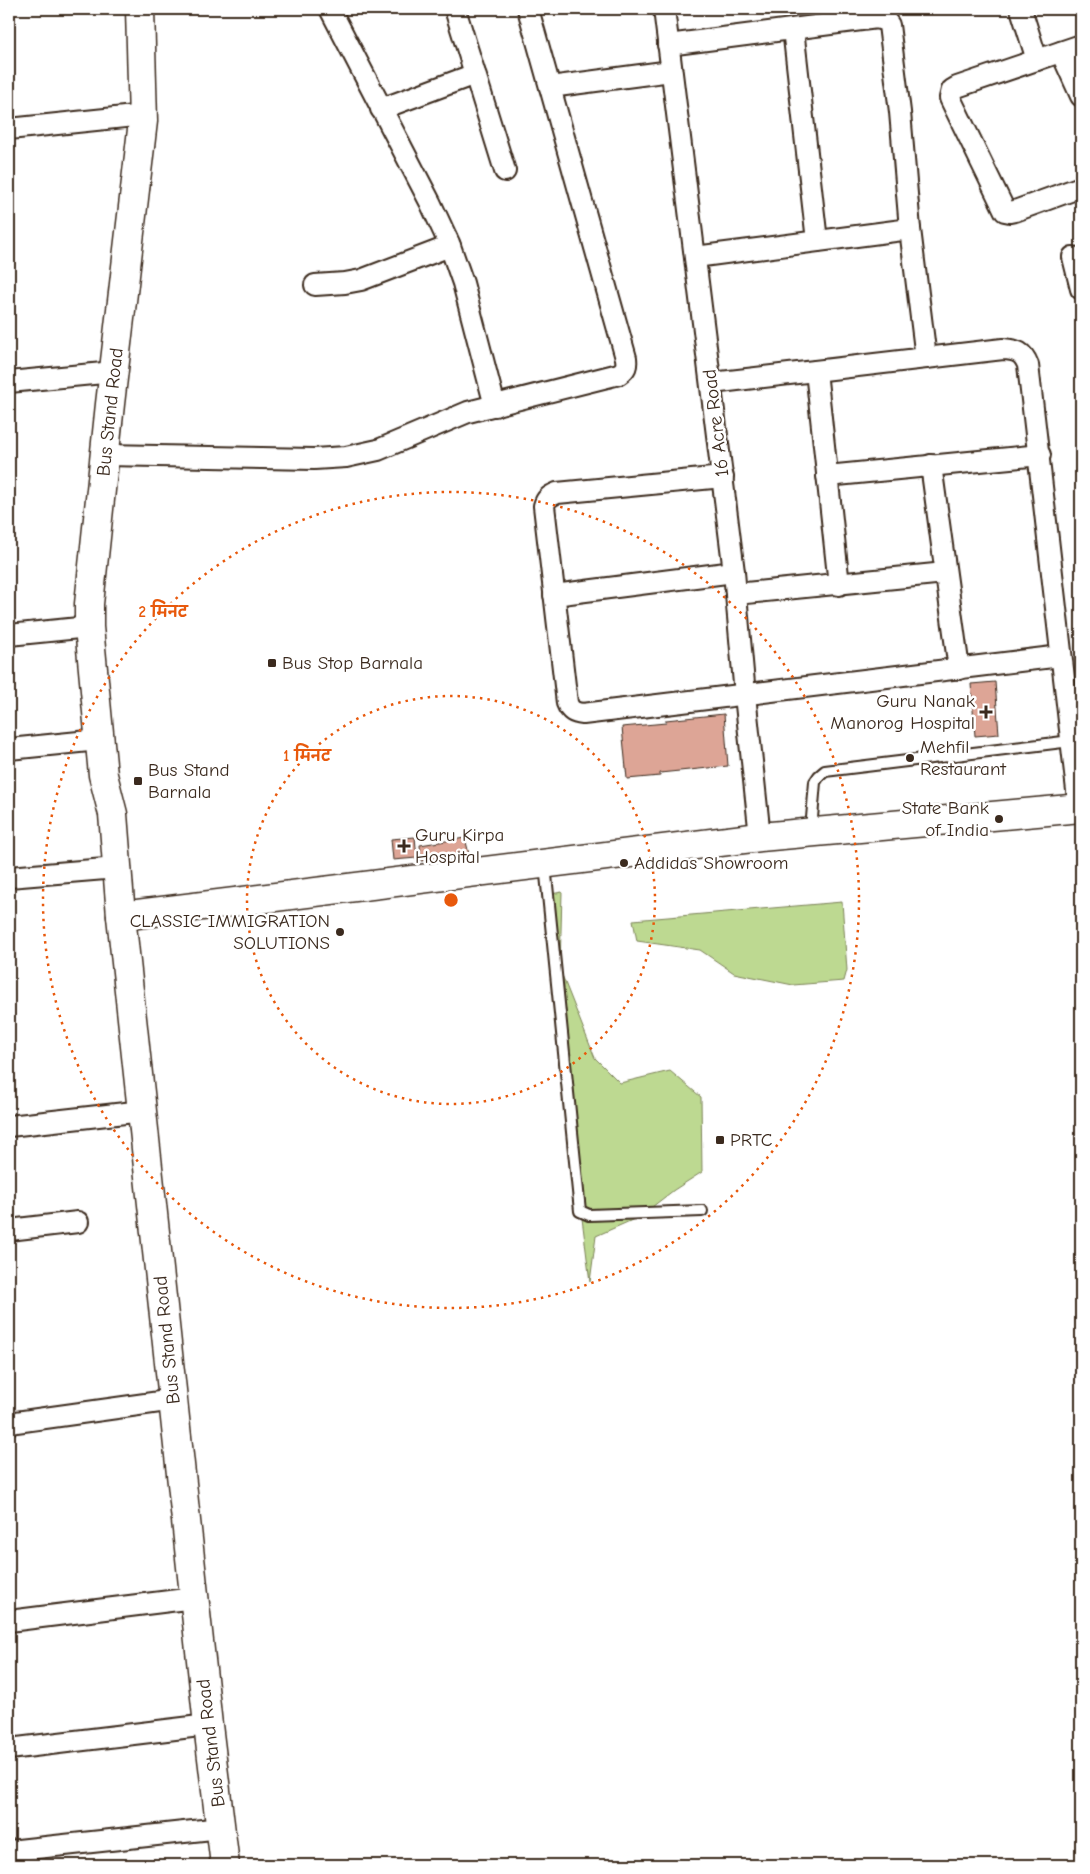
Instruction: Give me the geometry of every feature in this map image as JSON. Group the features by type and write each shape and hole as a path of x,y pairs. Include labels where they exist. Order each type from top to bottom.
{"street":[{"name":"Bus Stand Road","path":"112,814 116,770 104,634 104,603 114,372 144,115 140,9"},
{"name":"Bus Stand Road","path":"156,9 159,98 158,130 89,604 88,626 104,784 112,814 121,916 194,1598 225,1865"},
{"path":"330,9 430,202 450,246 463,283 495,406"},
{"path":"455,9 505,170"},
{"path":"111,455 314,459 346,457 378,450 468,412 619,374 624,370 627,365 626,358 528,9"},
{"name":"16 Acre Road","path":"664,9 734,572 760,838"},
{"path":"1021,9 1037,60"},
{"path":"668,45 877,18 886,21 889,25 900,112 910,229 926,358"},
{"path":"794,29 817,241"},
{"path":"1081,45 956,87 952,90 950,98 1005,211 1015,211 1081,187"},
{"path":"1062,52 1081,96"},
{"path":"550,87 671,71"},
{"path":"381,109 475,74"},
{"path":"9,129 144,115"},
{"path":"694,257 910,229"},
{"path":"315,285 362,280 450,246"},
{"path":"1073,257 1081,289"},
{"path":"121,916 811,832 1080,808 1061,656 1040,455 1028,366 1024,355 1015,350 1003,349 712,383"},
{"path":"816,371 838,585"},
{"path":"9,382 114,372"},
{"path":"827,476 1040,455"},
{"path":"931,465 958,669"},
{"path":"722,477 557,493 551,495 546,500 544,506 567,703 570,709 576,713 583,714 745,695 1061,656"},
{"path":"554,595 734,572"},
{"path":"736,594 945,573"},
{"path":"9,635 88,626"},
{"path":"9,749 99,740"},
{"path":"9,877 117,868"},
{"path":"9,1126 143,1111"},
{"path":"9,1230 78,1222"},
{"path":"9,1423 174,1400"},
{"path":"9,1621 194,1598"},
{"path":"9,1749 208,1725"},
{"path":"10,1865 9,1851 221,1828"}],"lane":[{"path":"811,832 815,782 825,771 1071,741"},
{"path":"545,864 580,1211 589,1215 702,1211"}],"green space":[{"path":"562,892 560,970 595,1058 620,1083 670,1071 701,1097 702,1172 674,1190 639,1217 596,1236 590,1282 559,1035 545,895"},
{"path":"842,902 847,970 844,981 793,985 734,973 700,950 637,941 633,920"}],"building":[{"path":"995,682 999,734 975,736 971,684"},
{"path":"724,714 728,766 660,773 660,776 627,779 622,727 666,723 666,720"},
{"path":"415,837 417,858 393,860 391,839"},
{"path":"465,838 469,854 421,861 420,845"}],"place":[{"name":"Bus Stop Barnala","path":"272,663"},
{"name":"Guru Nanak Manorog Hospital","path":"986,712"},
{"name":"Mehfil Restaurant","path":"910,758"},
{"name":"Bus Stand Barnala","path":"138,781"},
{"name":"State Bank of India","path":"999,819"},
{"name":"Guru Kirpa Hospital","path":"404,846"},
{"name":"Addidas Showroom","path":"624,863"},
{"name":"CLASSIC IMMIGRATION SOLUTIONS","path":"340,932"},
{"name":"PRTC","path":"720,1140"}]}
